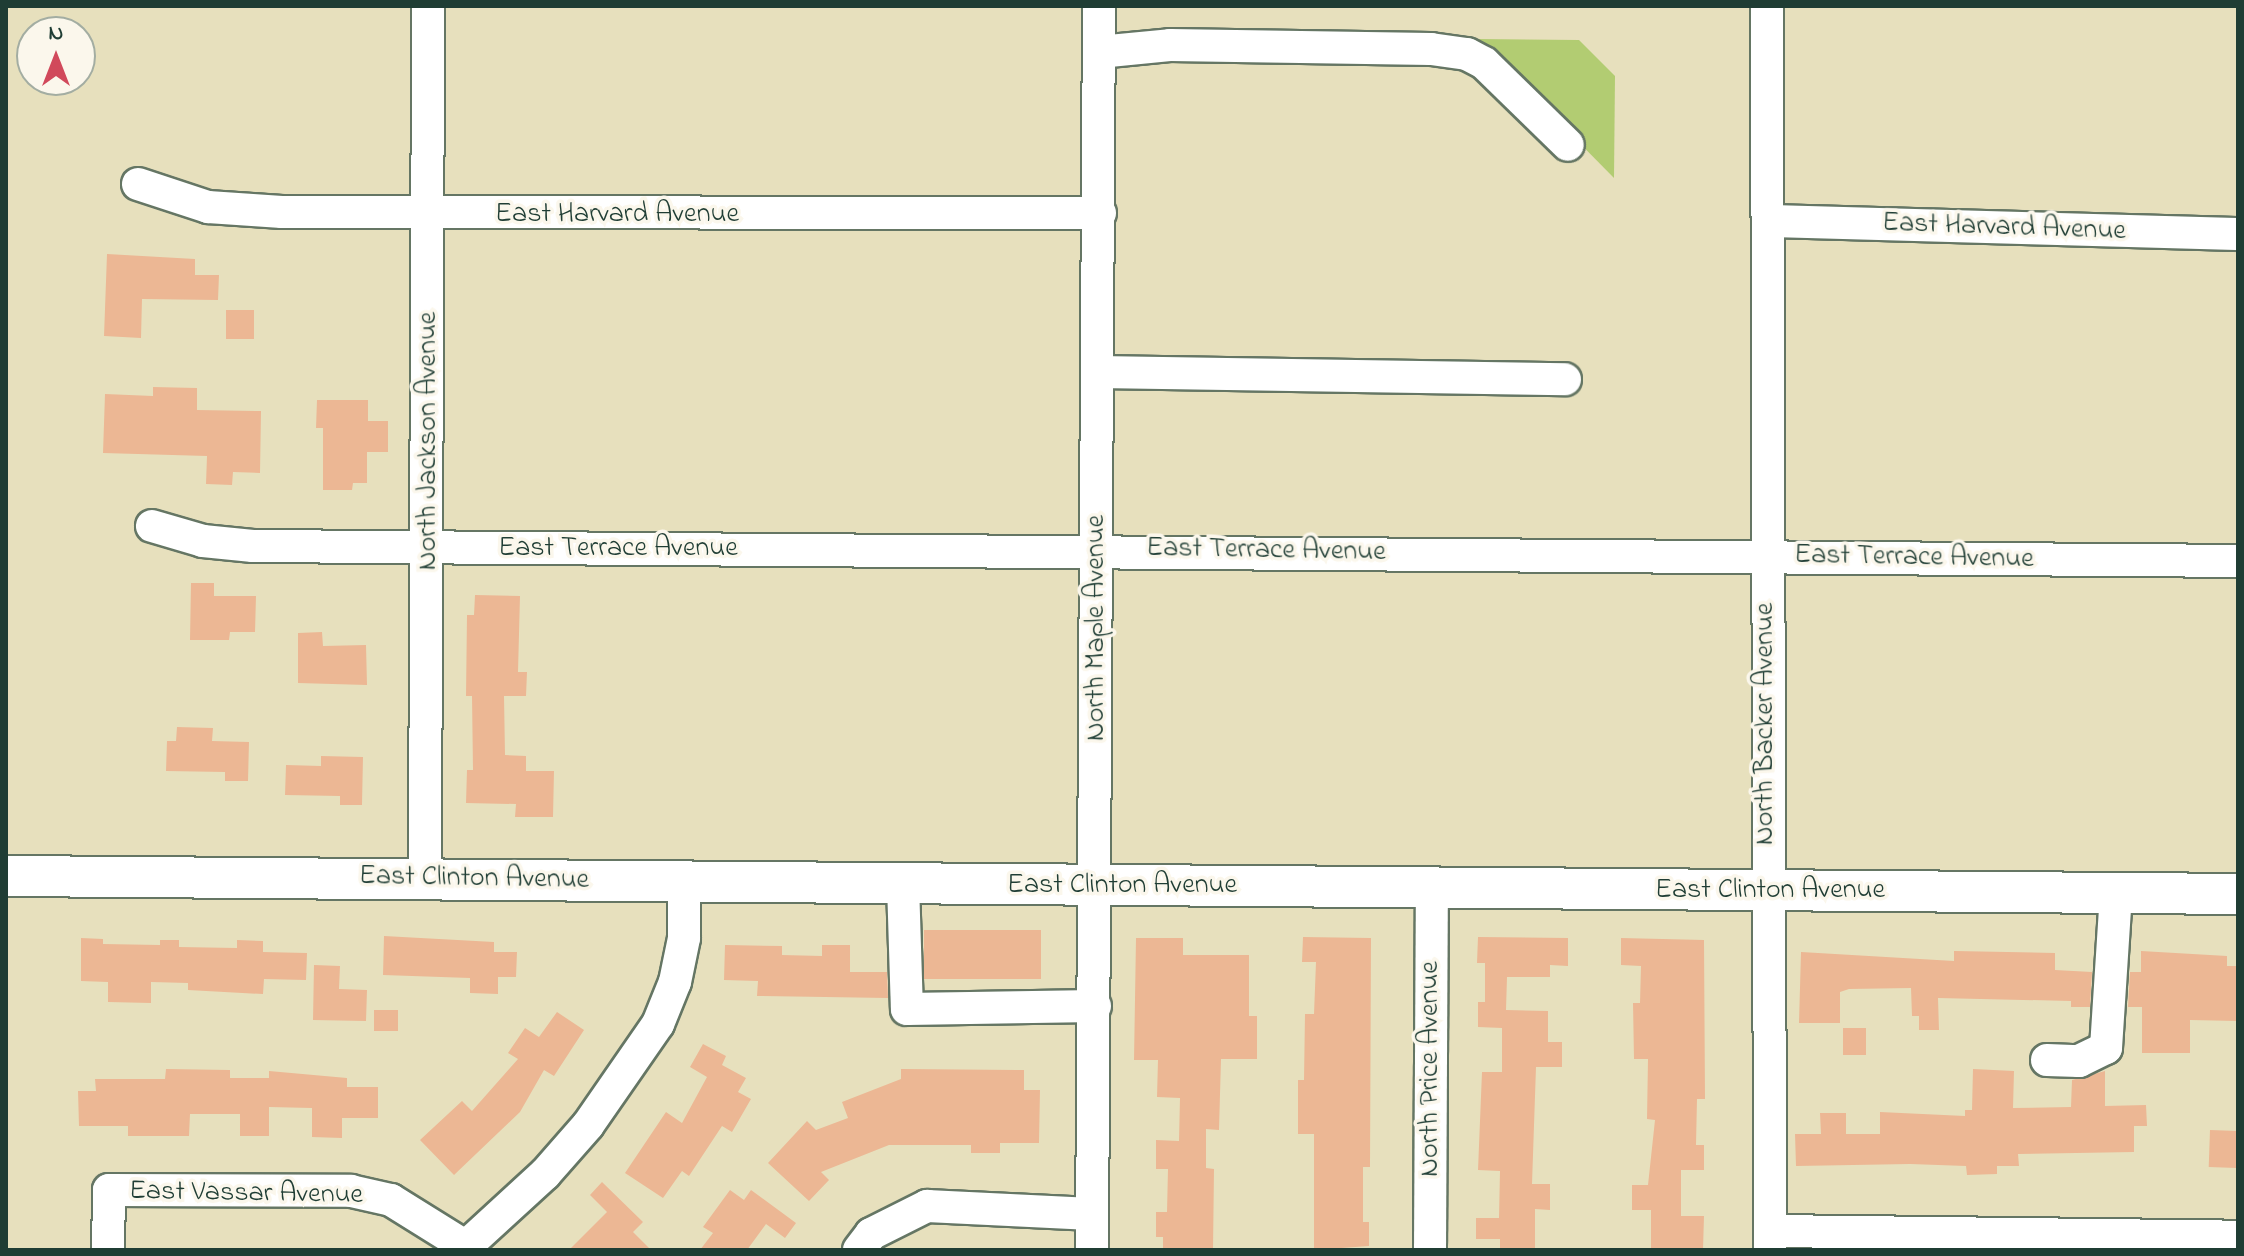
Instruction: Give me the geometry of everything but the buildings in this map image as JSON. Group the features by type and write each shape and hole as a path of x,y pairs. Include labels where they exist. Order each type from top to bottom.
{"main road":[{"name":"East Clinton Avenue","path":"6,876 2238,894"}],"street":[{"name":"North Jackson Avenue","path":"425,877 430,216 428,6"},
{"name":"North Maple Avenue","path":"1092,1250 1097,886 1099,6"},
{"name":"North Backer Avenue","path":"1767,6 1770,221 1766,891 1770,1241"},
{"path":"1099,52 1170,45 1431,49 1467,54 1484,63 1568,145"},
{"name":"East Harvard Avenue","path":"138,184 208,207 430,216 1100,213"},
{"name":"East Harvard Avenue","path":"1770,221 2238,234"},
{"path":"1098,372 1565,379"},
{"name":"East Terrace Avenue","path":"152,526 203,541 253,546 2238,561"},
{"path":"464,1248 545,1174 588,1125 658,1024 675,982 684,938 684,882"},
{"path":"903,884 907,1009 1095,1006"},
{"name":"North Price Avenue","path":"1430,1250 1432,888"},
{"path":"2047,1060 2079,1061 2106,1048 2116,893"},
{"name":"East Vassar Avenue","path":"108,1250 109,1190 351,1191 391,1200 464,1248"},
{"path":"859,1250 871,1234 927,1206 1092,1214"},
{"path":"1770,1241 2238,1237"}],"green space":[{"path":"1477,39 1579,40 1615,76 1614,178"}]}
